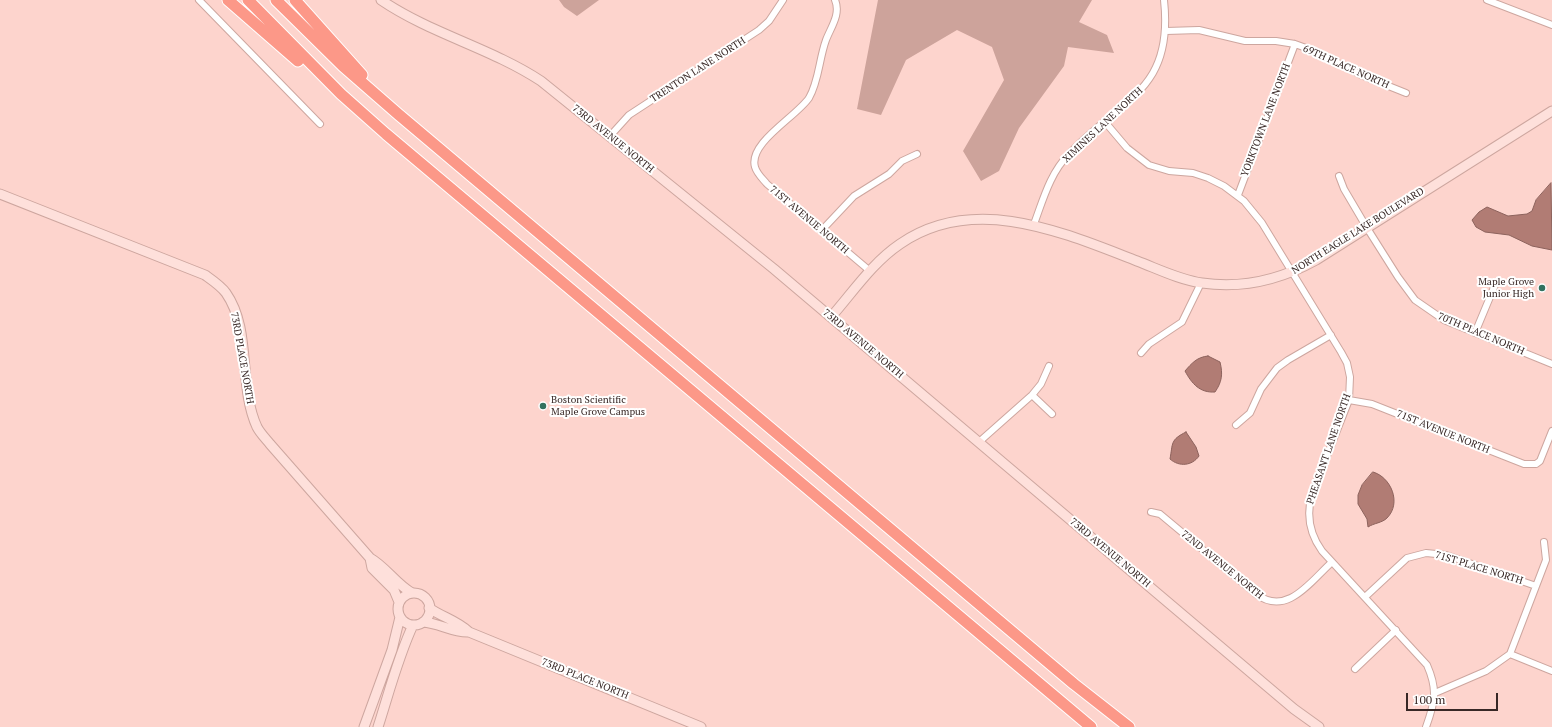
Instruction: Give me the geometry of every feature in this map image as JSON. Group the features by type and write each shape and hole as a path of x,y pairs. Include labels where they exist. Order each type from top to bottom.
{"highway":[{"path":"228,0 1091,727"},
{"path":"248,0 309,63 371,121"},
{"path":"276,0 359,81 1074,684 1129,727"},
{"path":"295,0 360,72 424,136"}],"street":[{"path":"199,0 320,124"},
{"name":"73RD AVENUE NORTH","path":"381,0 418,22 531,74 610,136 832,317 1294,709 1318,727"},
{"name":"TRENTON LANE NORTH","path":"610,136 629,115 759,30 769,20 783,0"},
{"name":"71ST AVENUE NORTH","path":"835,0 837,11 824,46 813,90 802,106 757,148 754,164 758,174 767,184 870,271"},
{"name":"XIMINES LANE NORTH","path":"1034,224 1048,188 1061,164 1079,144 1132,99 1147,83 1159,61 1166,31 1164,0"},
{"path":"1487,0 1552,25"},
{"name":"69TH PLACE NORTH","path":"1166,31 1199,30 1245,41 1276,41 1295,44 1317,52 1361,75 1406,93"},
{"name":"YORKTOWN LANE NORTH","path":"1238,195 1295,44"},
{"name":"NORTH EAGLE LAKE BOULEVARD","path":"832,317 870,271 884,256 900,244 917,234 935,227 954,222 974,220 993,220 1034,224 1069,234 1169,274 1201,283 1230,285 1251,284 1293,272 1367,228 1552,111"},
{"name":"PHEASANT LANE NORTH","path":"1105,122 1127,148 1149,165 1169,171 1193,173 1208,178 1238,195 1257,216 1293,272 1347,363 1350,377 1349,400 1308,505 1310,530 1315,541 1332,562 1427,665 1435,685 1435,693 1432,712 1426,727"},
{"path":"822,230 854,196 889,174 902,161 917,154"},
{"name":"70TH PLACE NORTH","path":"1340,176 1344,189 1367,228 1398,277 1415,300 1438,317 1552,364"},
{"name":"73RD PLACE NORTH","path":"0,194 205,275 225,292 235,309 250,408 258,428 370,558 378,563 401,587 412,593"},
{"path":"1141,353 1149,344 1182,322 1201,283"},
{"path":"1475,333 1494,285"},
{"path":"1236,425 1250,413 1261,389 1277,368 1331,335"},
{"path":"979,442 1032,395 1041,384 1049,366"},
{"path":"1032,395 1052,414"},
{"name":"71ST AVENUE NORTH","path":"1349,400 1372,404 1524,464 1536,464 1542,456 1552,431"},
{"name":"72ND AVENUE NORTH","path":"1151,512 1160,514 1256,594 1271,602 1289,600 1332,562"},
{"path":"1435,693 1486,671 1510,654 1546,560 1544,542"},
{"name":"71ST PLACE NORTH","path":"1365,597 1407,558 1426,553 1446,555 1536,586"},
{"name":"73RD PLACE NORTH","path":"370,558 372,568 394,590 399,602"},
{"path":"412,593 422,595 426,599 429,608 423,622 413,625 403,621 398,612 399,602 406,595 412,593"},
{"name":"73RD PLACE NORTH","path":"429,608 441,616 462,625 469,632"},
{"path":"364,727 392,650 400,617"},
{"name":"73RD PLACE NORTH","path":"423,622 434,623 460,632 469,632 701,727"},
{"path":"378,727 404,644 413,625"},
{"path":"1355,669 1396,630"},
{"path":"1510,654 1552,671"}],"shaded area":[{"path":"559,0 599,0 577,16 564,7"},
{"path":"878,0 1092,0 1079,22 1107,35 1114,53 1068,47 1064,66 1019,128 999,171 981,181 963,151 1004,80 992,47 957,30 906,60 881,115 857,109"},
{"path":"1551,183 1552,250 1532,246 1509,235 1485,232 1476,227 1472,220 1479,212 1487,207 1508,216 1527,214 1532,211 1536,200"},
{"path":"1208,356 1220,362 1221,366 1222,374 1215,392 1205,391 1197,387 1185,371 1198,359"},
{"path":"1186,432 1196,447 1199,456 1193,462 1181,464 1170,459 1172,446 1177,437"},
{"path":"1373,472 1385,479 1389,485 1394,498 1394,505 1387,518 1368,527 1367,519 1358,504 1358,495 1362,485"}],"place":[{"name":"Maple Grove Junior High","path":"1542,288"},
{"name":"Boston Scientific Maple Grove Campus","path":"543,406"}]}
